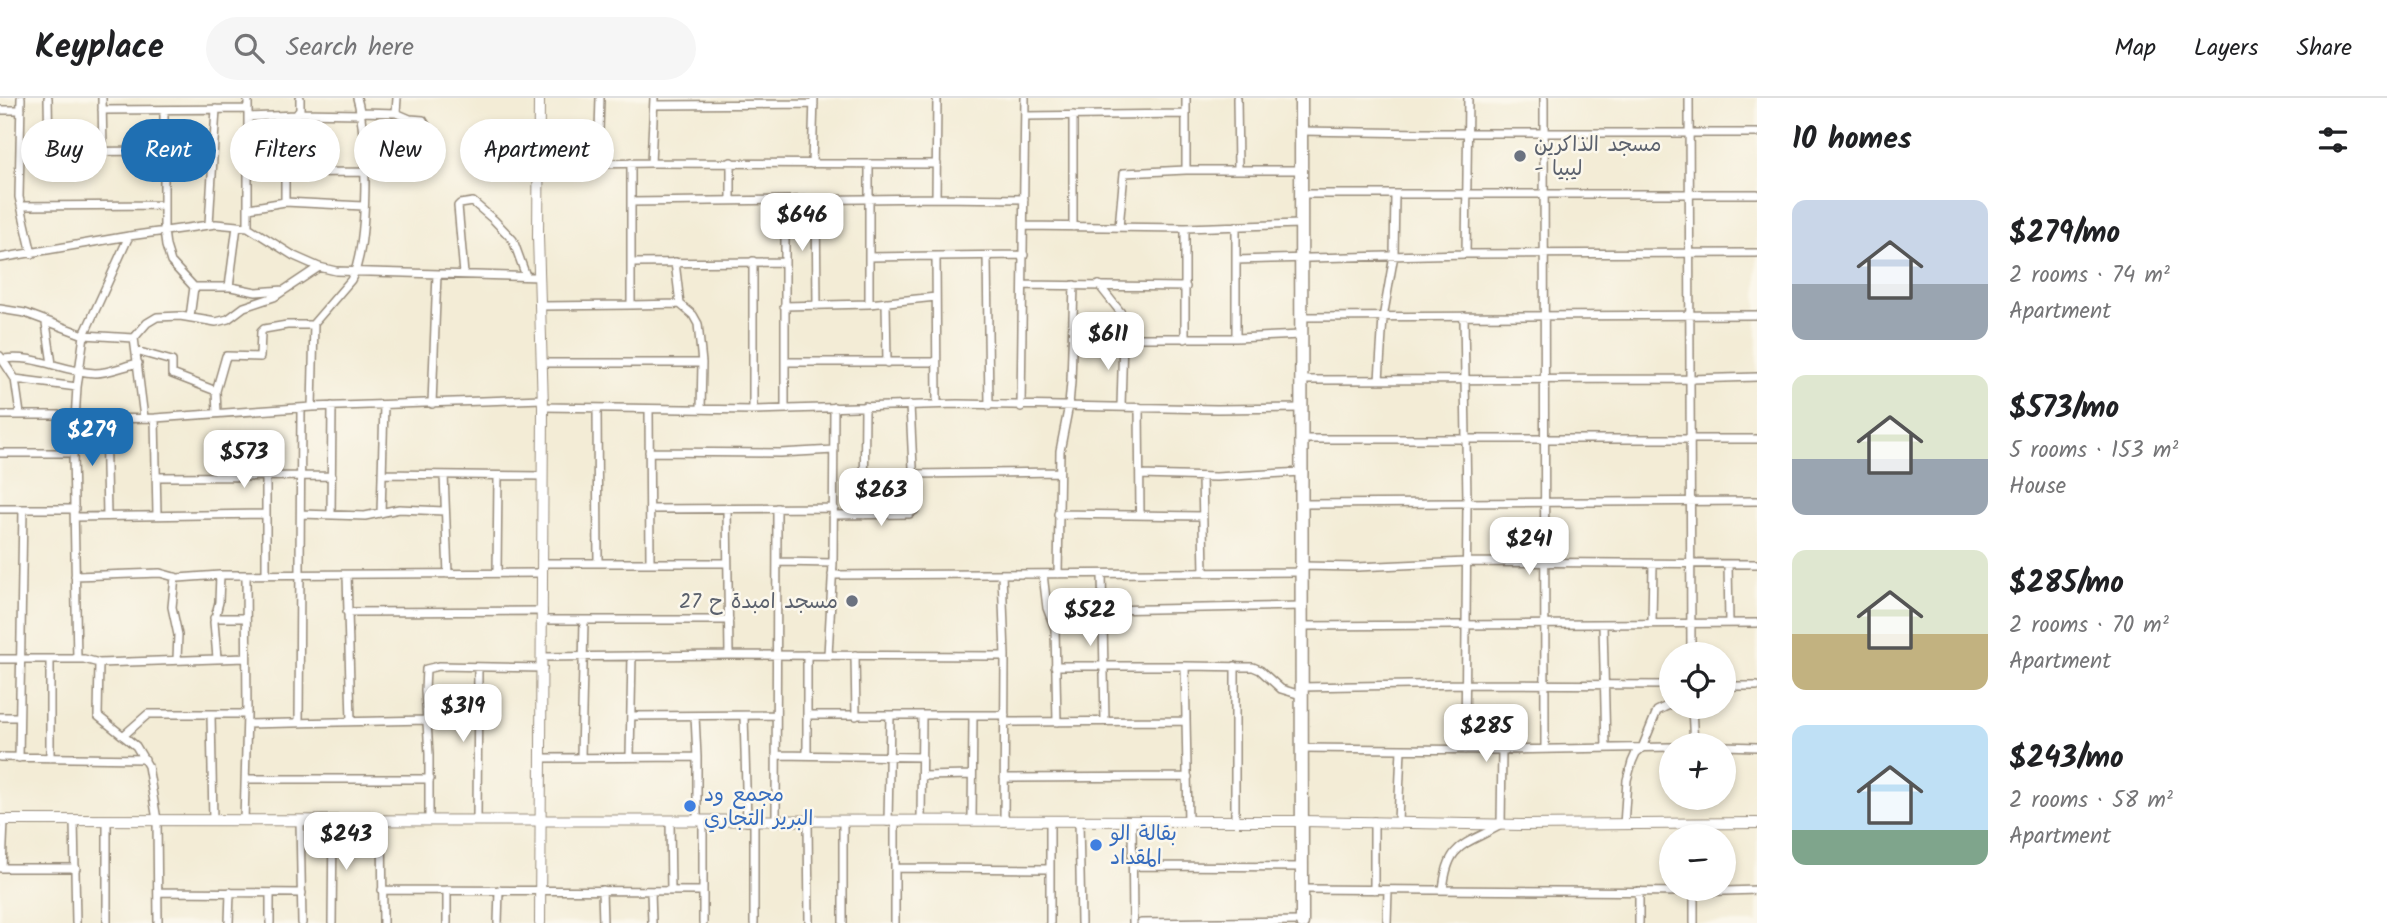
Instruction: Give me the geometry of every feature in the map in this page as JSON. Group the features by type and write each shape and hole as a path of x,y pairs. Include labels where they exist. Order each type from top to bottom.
{"highway":[{"path":"1301,98 1302,922"}],"street":[{"path":"21,98 21,206 32,254"},
{"path":"48,98 48,119"},
{"path":"102,98 102,119"},
{"path":"248,98 248,119"},
{"path":"299,113 300,98"},
{"path":"357,98 362,119"},
{"path":"396,113 397,98"},
{"path":"538,119 539,98"},
{"path":"599,119 600,98"},
{"path":"936,198 937,98"},
{"path":"1021,407 1026,98"},
{"path":"1186,98 1186,170"},
{"path":"1237,98 1238,169"},
{"path":"1466,254 1468,98"},
{"path":"1544,98 1545,749"},
{"path":"1689,98 1691,642"},
{"path":"651,163 654,102 814,101 812,164"},
{"path":"102,110 216,109 296,115 396,113 416,119"},
{"path":"209,224 216,109"},
{"path":"0,110 21,110"},
{"path":"164,110 164,119"},
{"path":"1025,116 1186,114"},
{"path":"1073,115 1073,227"},
{"path":"1301,131 1757,133"},
{"path":"731,162 731,200"},
{"path":"631,163 631,305"},
{"path":"614,164 936,163"},
{"path":"869,164 869,304"},
{"path":"1119,227 1124,173 1301,170"},
{"path":"164,182 164,231 171,262 194,287 229,287 251,292 286,289"},
{"path":"248,227 249,182"},
{"path":"285,182 285,202"},
{"path":"312,407 314,325 356,272 361,246 364,182"},
{"path":"537,182 543,403 540,923"},
{"path":"1301,194 1757,194"},
{"path":"1379,380 1383,318 1394,255 1395,195"},
{"path":"631,202 1024,199"},
{"path":"785,200 785,408"},
{"path":"816,200 817,306"},
{"path":"249,208 285,202 363,206"},
{"path":"464,274 458,206 470,202 477,204 512,238 526,276"},
{"path":"21,206 164,205"},
{"path":"0,258 209,224 248,227 294,256 319,267 356,272 540,277"},
{"path":"1024,226 1185,228 1300,224"},
{"path":"229,287 237,226"},
{"path":"1236,226 1236,338"},
{"path":"1185,228 1185,339"},
{"path":"77,659 73,453 77,387 84,335 129,236"},
{"path":"1236,260 1466,254 1757,253"},
{"path":"869,257 1024,255"},
{"path":"936,256 937,404"},
{"path":"986,256 989,406"},
{"path":"753,261 753,410"},
{"path":"631,263 785,261"},
{"path":"675,262 680,304"},
{"path":"0,309 25,313 84,335 134,338 154,318 173,316 222,321 244,307 271,298 319,267"},
{"path":"432,404 437,274"},
{"path":"1024,285 1186,287"},
{"path":"1058,574 1059,472 1069,405 1074,285"},
{"path":"1099,285 1122,314 1124,338 1121,406"},
{"path":"190,317 194,287"},
{"path":"784,306 869,304 936,297"},
{"path":"886,302 887,363"},
{"path":"541,306 680,304 693,315 698,324 702,363 701,409"},
{"path":"1301,317 1757,315"},
{"path":"1464,316 1465,750"},
{"path":"46,323 52,364"},
{"path":"217,412 216,391 226,356 260,356 262,329 314,325"},
{"path":"1124,338 1301,335"},
{"path":"134,338 144,418"},
{"path":"136,351 172,361 172,373 216,391"},
{"path":"1,357 23,357 79,371 98,372 138,363"},
{"path":"1,357 15,379 20,414"},
{"path":"785,362 936,362"},
{"path":"542,363 702,363"},
{"path":"1301,380 1691,380 1757,377"},
{"path":"15,379 77,387"},
{"path":"0,415 155,418 332,406 543,403 597,408 753,410 937,404 1301,408"},
{"path":"381,513 384,405"},
{"path":"650,509 777,508 864,514 914,512 916,506 910,405"},
{"path":"331,515 332,406"},
{"path":"864,406 864,514"},
{"path":"828,655 833,563 834,407"},
{"path":"1139,407 1140,514"},
{"path":"299,723 301,408"},
{"path":"597,408 598,563"},
{"path":"649,409 650,562"},
{"path":"155,418 157,515"},
{"path":"105,419 107,516"},
{"path":"1302,439 1757,439"},
{"path":"649,452 780,453 834,450"},
{"path":"0,453 73,453"},
{"path":"914,474 1059,472"},
{"path":"1140,475 1202,477 1302,472"},
{"path":"382,474 543,476"},
{"path":"266,475 266,575"},
{"path":"444,475 449,574"},
{"path":"156,477 331,476"},
{"path":"497,573 498,476"},
{"path":"1202,477 1204,573"},
{"path":"1302,504 1757,501"},
{"path":"776,822 777,508"},
{"path":"0,509 107,516 267,514"},
{"path":"19,758 23,509"},
{"path":"301,514 365,516 399,509 444,511"},
{"path":"727,509 729,654"},
{"path":"1058,513 1202,516"},
{"path":"778,562 833,563"},
{"path":"832,575 1204,573 1466,562 1757,564"},
{"path":"75,576 160,573 175,577 449,574 497,573 598,563 727,563"},
{"path":"1652,623 1653,564"},
{"path":"1728,564 1729,623"},
{"path":"1002,574 1005,656 1004,822"},
{"path":"1043,574 1046,604 1055,629 1057,722"},
{"path":"1102,574 1105,721"},
{"path":"217,658 214,618 219,603 220,575"},
{"path":"347,575 351,721"},
{"path":"244,821 247,724 246,576"},
{"path":"175,577 172,607 178,635 177,659"},
{"path":"1103,610 1302,606"},
{"path":"347,611 543,615 584,620 729,621"},
{"path":"214,618 246,618"},
{"path":"581,757 584,620"},
{"path":"1301,626 1757,623"},
{"path":"1603,625 1606,748"},
{"path":"429,821 426,669 582,657 729,654 1005,656"},
{"path":"807,655 807,754"},
{"path":"855,655 856,716"},
{"path":"630,756 632,656"},
{"path":"0,659 77,659 99,663 246,658"},
{"path":"50,659 50,758"},
{"path":"99,663 98,716 136,746 145,759 157,820 158,923"},
{"path":"1055,666 1235,666 1261,670 1278,688 1301,691 1465,684 1659,685"},
{"path":"1185,666 1188,821"},
{"path":"1234,821 1235,666"},
{"path":"477,821 478,667"},
{"path":"1736,686 1757,686"},
{"path":"1624,825 1627,780 1636,753 1642,748 1659,709"},
{"path":"123,736 148,714 247,714"},
{"path":"211,715 214,821"},
{"path":"631,716 776,715"},
{"path":"807,715 973,715 1057,722 1185,721"},
{"path":"972,821 973,715"},
{"path":"695,716 703,923"},
{"path":"744,716 754,923"},
{"path":"890,716 895,923"},
{"path":"921,821 922,716"},
{"path":"0,717 19,718"},
{"path":"247,724 427,720"},
{"path":"1736,746 1757,747"},
{"path":"1301,748 1502,750 1659,747"},
{"path":"1398,822 1401,749"},
{"path":"1501,825 1502,750"},
{"path":"776,755 922,757"},
{"path":"0,757 145,759"},
{"path":"543,758 697,757"},
{"path":"922,776 972,775"},
{"path":"1004,778 1188,777"},
{"path":"246,779 430,779"},
{"path":"76,868 1,868 2,820 1374,821 1501,825 1659,824"},
{"path":"74,820 76,923"},
{"path":"107,820 107,923"},
{"path":"300,821 302,923"},
{"path":"332,923 333,821"},
{"path":"382,821 383,923"},
{"path":"670,821 671,891"},
{"path":"1079,821 1081,923"},
{"path":"1374,821 1374,890"},
{"path":"808,822 809,923"},
{"path":"844,822 844,923"},
{"path":"1050,822 1050,923"},
{"path":"1132,822 1133,923"},
{"path":"1694,824 1757,823"},
{"path":"1443,890 1445,870 1450,857 1464,842 1501,825"},
{"path":"1133,866 1302,867"},
{"path":"895,867 1050,869"},
{"path":"1302,889 1659,891"},
{"path":"382,890 703,891"},
{"path":"447,890 447,923"},
{"path":"498,923 499,890"},
{"path":"602,890 603,923"},
{"path":"1387,923 1388,890"},
{"path":"1736,890 1757,890"},
{"path":"651,891 652,923"},
{"path":"1639,891 1639,923"},
{"path":"158,892 302,893"},
{"path":"229,923 230,892"},
{"path":"270,893 270,923"},
{"path":"1694,901 1694,923"},
{"path":"1141,923 1302,922"}],"place":[{"name":"مسجد الذاكرين - ليبيا","path":"1520,156"},
{"name":"مسجد امبدة ح 27","path":"852,601"},
{"name":"مجمع ود البرير التجاري","path":"690,806"},
{"name":"بقالة الو المقداد","path":"1096,845"}]}
